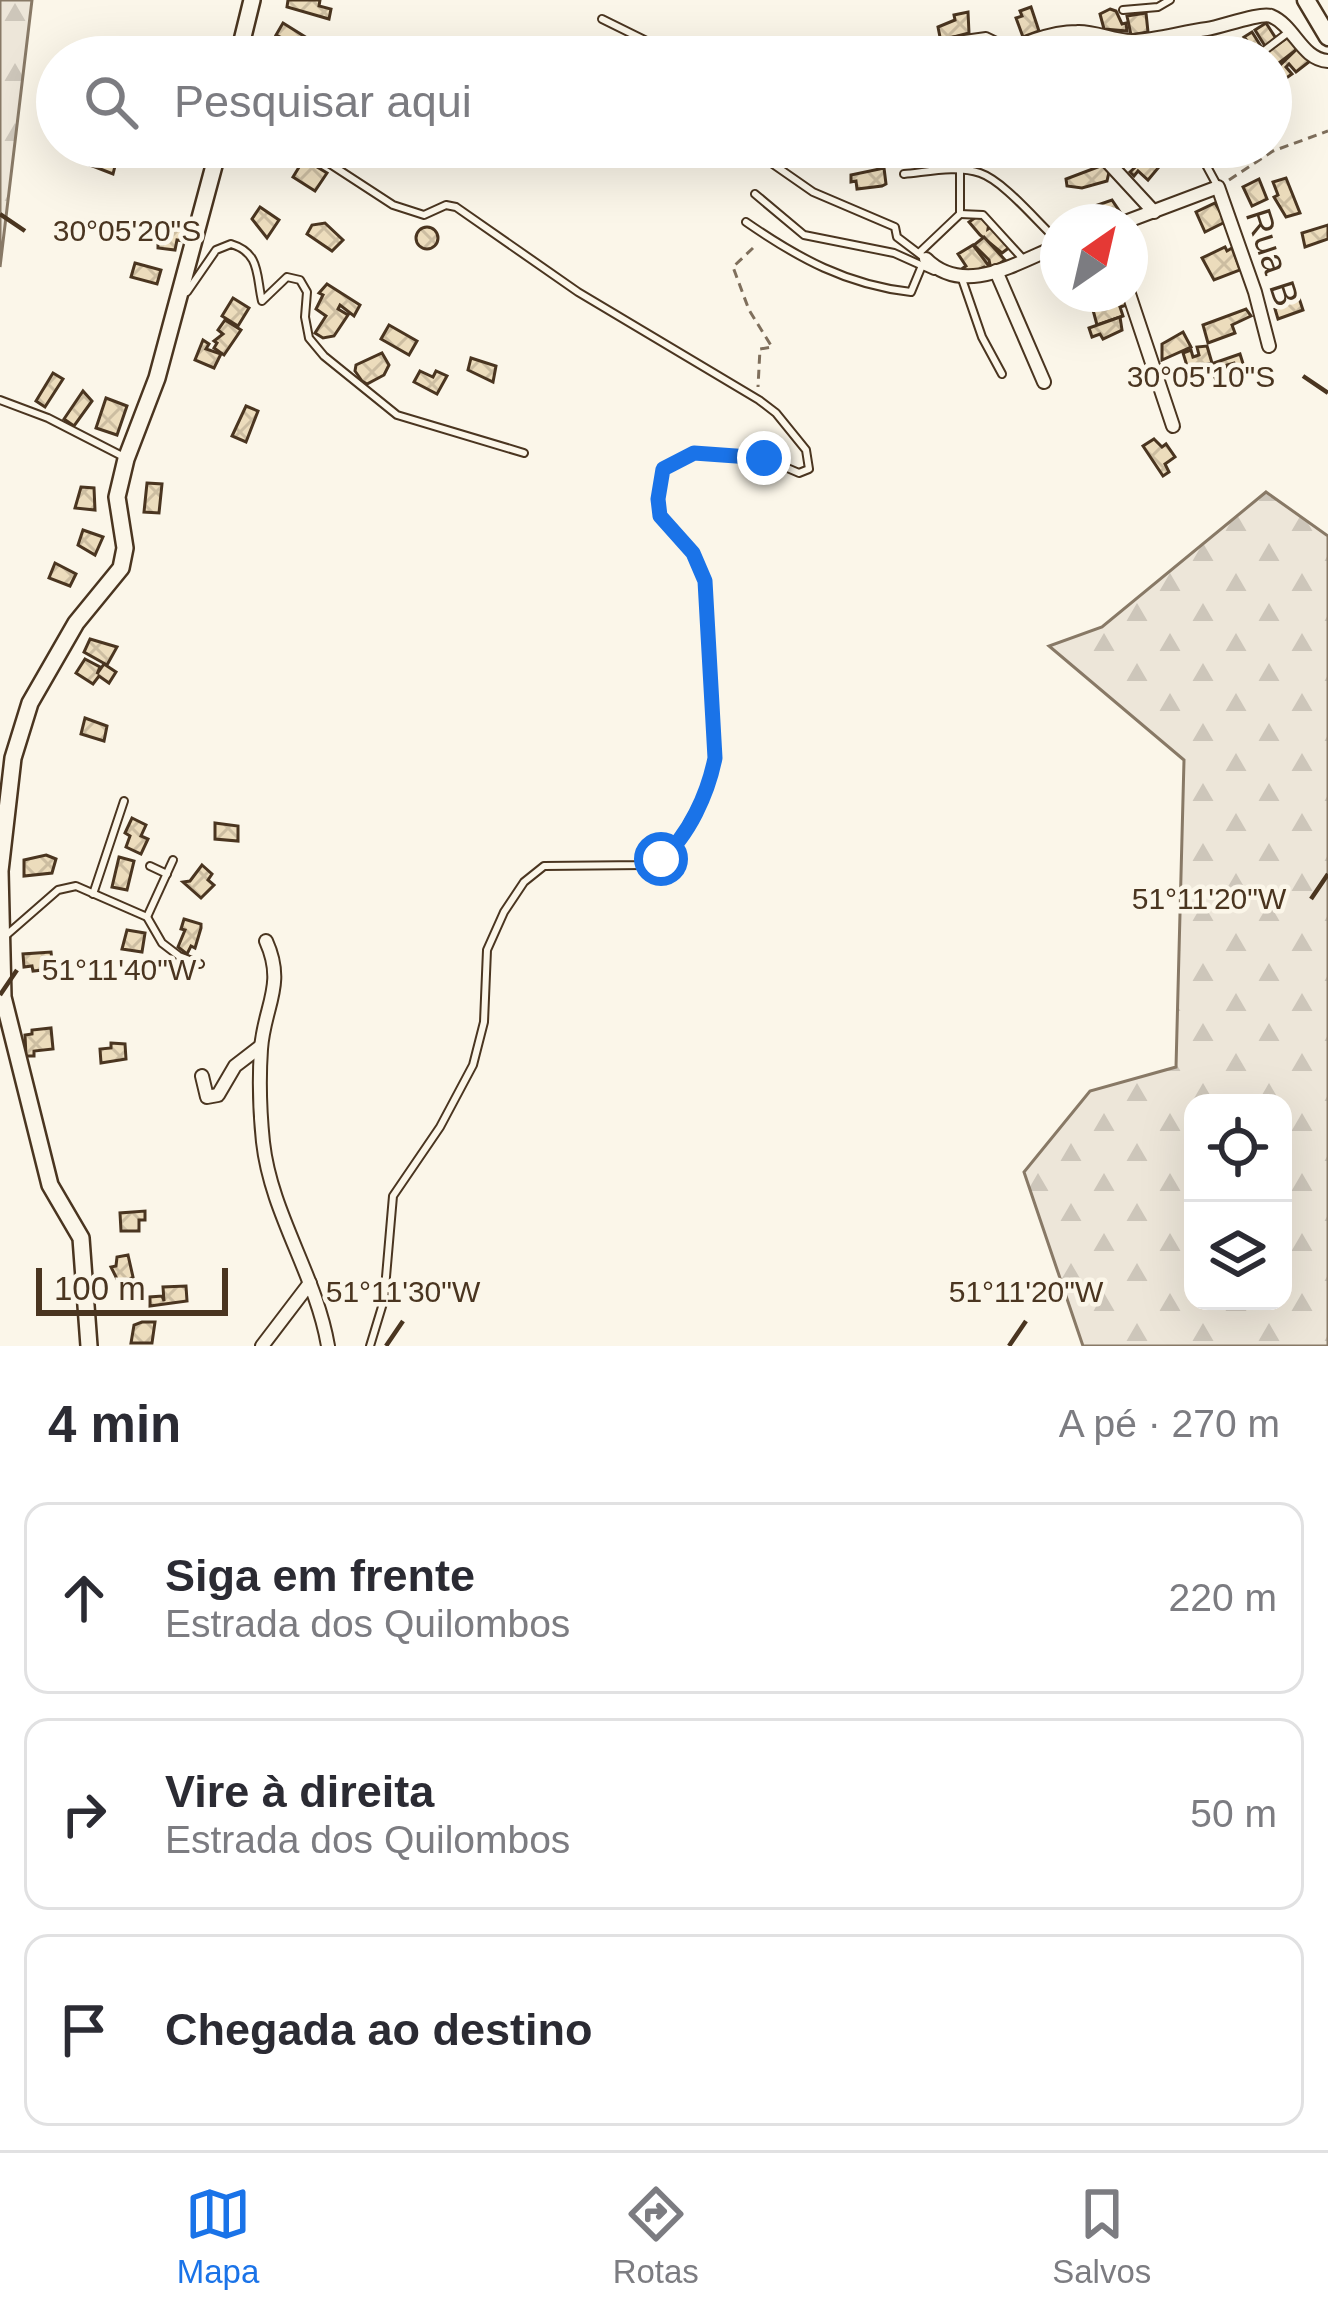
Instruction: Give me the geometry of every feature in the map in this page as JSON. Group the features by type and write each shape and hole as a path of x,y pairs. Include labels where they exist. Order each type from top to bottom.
{"main road":[{"path":"1306,0 1328,37"}],"street":[{"path":"243,36 252,0"},
{"path":"1163,36 1270,15 1306,51 1321,62 1328,61"},
{"path":"1058,36 1079,31 1108,36"},
{"path":"88,1346 81,1238 50,1185 3,997 0,871 14,758 30,703 76,623 121,568 125,548 117,497 126,459 158,378 214,168"},
{"path":"1113,168 1154,212"},
{"path":"1148,214 1218,187"},
{"name":"Rua B","path":"1218,187 1269,346"},
{"path":"923,260 939,272 962,279 1040,252"},
{"path":"996,271 1044,382"},
{"path":"1135,312 1173,426"},
{"path":"266,941 276,962 261,1046 264,1145 280,1212 310,1282 328,1346"},
{"path":"202,1076 207,1097 218,1095 235,1066 261,1046"},
{"path":"262,1346 310,1282"}],"lane":[{"path":"1123,10 1158,7 1170,0"},
{"path":"602,19 636,36"},
{"path":"1283,36 1290,31"},
{"path":"336,168 393,205 424,215 456,207 640,332 710,368 776,413 806,450 809,469 805,473 764,458 694,453 663,469 660,516 693,553 705,581 715,758 710,784 674,848 661,859 644,865 544,866 524,882 504,912 487,950 484,1022 473,1065 440,1126 393,1196 384,1300 370,1346"},
{"path":"778,168 813,192 895,227 897,237 923,260"},
{"path":"1208,168 1218,187"},
{"path":"746,222 797,257 868,288 911,292 923,260 960,214 959,170"},
{"path":"904,174 981,173 1040,225"},
{"path":"754,194 805,235 923,260"},
{"path":"960,214 983,215 1024,260"},
{"path":"174,307 217,250 231,244 242,248 257,263 262,301 287,277 301,280 307,292 309,338 324,356 398,415 524,453"},
{"path":"962,279 982,337 1002,374"},
{"path":"0,400 68,427 126,459"},
{"path":"93,894 124,801"},
{"path":"147,917 173,860"},
{"path":"150,866 167,874"},
{"path":"0,940 58,890 76,886 147,917 162,944 200,964"}],"path":[{"path":"1292,144 1328,131"},
{"path":"1218,187 1247,168"},
{"path":"753,248 733,267 749,310 772,347 760,349 756,368 759,400"}],"green space":[{"path":"0,0 32,0 0,267"},
{"path":"1266,492 1328,536 1328,1346 1083,1346 1024,1172 1090,1091 1176,1067 1184,760 1049,646 1102,627"}],"building":[{"path":"288,0 320,0 319,6 331,9 329,19 287,7"},
{"path":"1031,7 1039,31 1023,36 1016,18 1022,16 1020,11"},
{"path":"1110,9 1126,23 1127,31 1104,29 1100,14"},
{"path":"968,12 969,33 940,36 938,27 955,20 954,15"},
{"path":"1146,13 1148,32 1131,35 1127,16"},
{"path":"283,23 304,36 278,36"},
{"path":"1266,23 1274,36 1259,36 1255,30"},
{"path":"1298,48 1310,61 1296,72 1292,54"},
{"path":"298,168 327,173 315,191 293,177"},
{"path":"884,168 886,184 882,186 857,189 856,181 851,182 851,175"},
{"path":"1095,168 1109,172 1107,181 1082,188 1067,186 1066,179"},
{"path":"1158,168 1148,180 1138,171 1134,176 1130,172"},
{"path":"1286,178 1300,213 1286,217 1274,197 1278,195 1273,182"},
{"path":"1259,179 1267,199 1252,206 1243,187"},
{"path":"1215,203 1223,223 1205,232 1196,212"},
{"path":"260,207 279,220 267,238 252,219"},
{"path":"979,215 1010,247 1002,253 980,235 969,222"},
{"path":"170,220 190,227 184,241 177,240 175,250 158,248 158,237 165,235"},
{"path":"325,223 343,240 332,251 307,234 312,225"},
{"path":"1328,225 1328,239 1305,247 1302,233"},
{"path":"427,227 438,238 427,249 416,238"},
{"path":"984,237 1005,260 991,269 974,245"},
{"path":"973,245 992,270 984,267 967,275 958,254"},
{"path":"1225,247 1227,251 1232,248 1240,270 1214,280 1202,258"},
{"path":"135,263 161,270 157,284 131,277"},
{"path":"327,284 360,305 354,316 340,305 338,309 348,315 334,336 323,338 315,333 326,316 316,309 323,295 319,293"},
{"path":"1298,295 1303,310 1278,319 1279,302"},
{"path":"233,298 249,308 238,326 222,316"},
{"path":"1246,309 1251,316 1232,325 1235,333 1208,343 1203,325"},
{"path":"1094,312 1122,312 1123,316 1097,325"},
{"path":"1120,317 1122,330 1103,339 1100,334 1092,337 1089,328"},
{"path":"225,320 241,330 224,355 214,348 214,341 223,334 218,330"},
{"path":"389,325 417,341 409,355 381,339"},
{"path":"1183,332 1191,347 1162,360 1162,344"},
{"path":"203,340 209,344 206,349 221,354 214,368 195,360"},
{"path":"1207,346 1212,363 1188,369 1183,353 1191,350 1193,357 1199,355 1197,347"},
{"path":"382,353 389,365 384,375 367,384 355,371 356,365"},
{"path":"1240,354 1245,370 1237,372 1234,363 1227,365 1230,377 1216,381 1211,364"},
{"path":"471,358 496,366 493,382 468,370"},
{"path":"420,371 447,376 437,394 414,382"},
{"path":"53,373 63,379 45,407 36,401"},
{"path":"83,391 92,401 74,426 64,419"},
{"path":"106,398 127,406 117,435 96,428"},
{"path":"246,406 258,411 246,442 232,436"},
{"path":"1154,439 1162,447 1166,444 1175,457 1165,464 1169,472 1163,476 1143,446"},
{"path":"147,483 162,484 159,513 144,512"},
{"path":"81,487 94,488 95,510 75,508"},
{"path":"83,530 103,537 95,555 78,545"},
{"path":"55,563 76,574 70,586 49,578"},
{"path":"90,639 117,647 107,665 84,652"},
{"path":"85,659 100,667 97,674 104,664 116,672 109,683 99,676 93,684 76,673"},
{"path":"85,718 107,726 104,741 81,734"},
{"path":"132,818 146,825 141,836 148,839 141,854 126,847 130,836 125,833"},
{"path":"215,823 238,826 238,841 215,839"},
{"path":"46,855 56,859 52,873 24,876 24,860"},
{"path":"119,857 134,861 127,890 112,887"},
{"path":"202,865 212,874 208,880 214,885 201,898 183,882 190,881"},
{"path":"184,919 201,924 195,948 191,946 187,954 178,947"},
{"path":"127,930 145,933 142,952 122,949"},
{"path":"51,952 53,969 24,967 23,954"},
{"path":"51,1028 53,1049 26,1056 25,1035"},
{"path":"111,1043 125,1044 126,1059 101,1063 100,1049 111,1048"},
{"path":"145,1211 139,1231 121,1231 120,1213"},
{"path":"128,1255 133,1277 120,1285 111,1267 116,1266 117,1257"},
{"path":"186,1286 187,1301 150,1306 150,1297 162,1296 164,1301 163,1287"},
{"path":"155,1322 152,1343 131,1343 134,1325"}],"route":[{"path":"661,859 674,848 710,784 715,758 705,581 693,553 660,516 663,469 694,453 764,458"}]}
